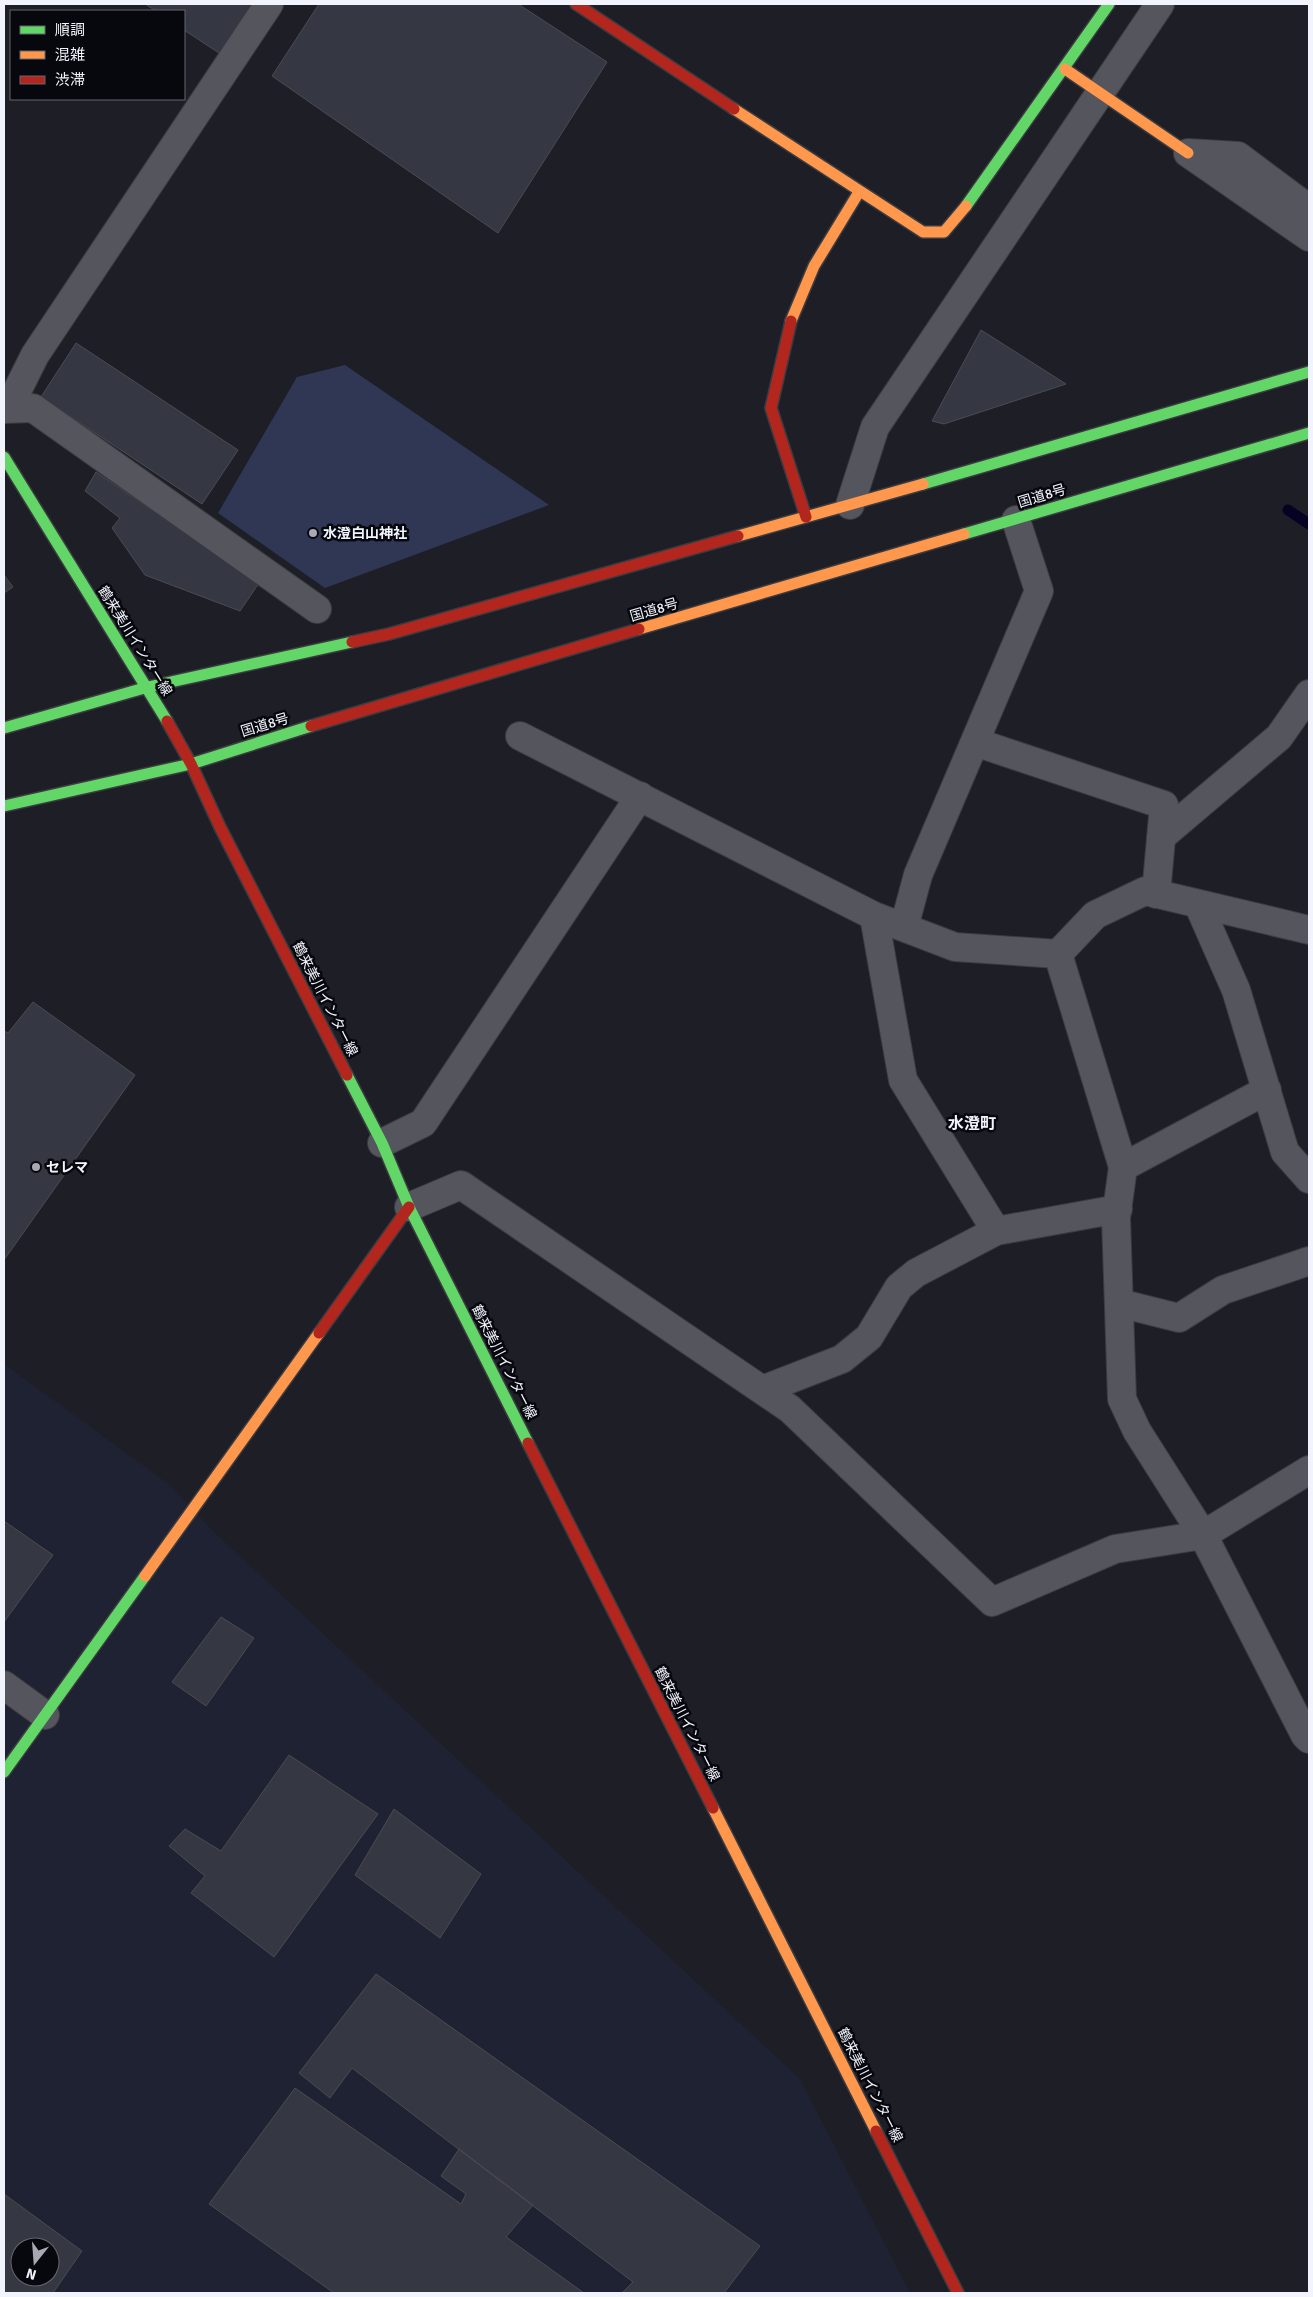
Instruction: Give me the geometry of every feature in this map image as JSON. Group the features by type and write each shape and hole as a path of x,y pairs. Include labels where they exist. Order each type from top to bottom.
{"main road":[{"path":"576,4 859,192 923,232 944,232 956,220 1065,69 1109,4"},
{"path":"1065,69 1188,153"},
{"path":"806,518 771,408 792,322 804,290 814,266 859,192"},
{"path":"4,728 148,687 389,634 806,518 1309,372"},
{"name":"国道8号","path":"4,806 191,764 386,703 1016,520 1309,432"},
{"name":"鶴来美川インター線","path":"4,457 148,687 191,764 220,827 382,1144 409,1207 958,2293"},
{"path":"4,1772 409,1207"}],"street":[{"path":"6,409 35,355 269,4"},
{"path":"850,505 876,427 1160,4"},
{"path":"1188,153 1238,156 1309,209"},
{"path":"1188,153 1309,237"},
{"path":"6,409 33,408 317,609"},
{"path":"904,927 918,875 1039,590 1016,520"},
{"path":"1161,837 1279,737 1309,694"},
{"path":"520,736 874,916 955,947 1058,954"},
{"path":"975,742 1164,805 1156,894"},
{"path":"382,1144 423,1123 640,796"},
{"path":"1058,954 1095,915 1144,891 1200,906 1309,930"},
{"path":"1200,906 1236,990 1285,1152 1309,1178"},
{"path":"874,916 903,1080 996,1231"},
{"path":"1058,954 1123,1167 1118,1209 1122,1399 1137,1431 1203,1535 1304,1736 1309,1739"},
{"path":"1123,1167 1267,1090"},
{"path":"409,1207 461,1185 790,1409 992,1602 1115,1549 1203,1535 1309,1470"},
{"path":"762,1390 842,1359 868,1337 899,1287 910,1278 996,1231 1118,1209"},
{"path":"1119,1303 1179,1318 1222,1290 1309,1261"},
{"path":"4,1685 45,1714"}],"shaded area":[{"path":"345,365 549,505 325,588 218,513 297,377"},
{"path":"4,1364 170,1485 214,1532 800,2079 910,2293 4,2293"}],"building":[{"path":"145,4 254,4 219,53 185,31 185,10 154,10"},
{"path":"319,4 518,4 607,62 498,233 272,76"},
{"path":"981,330 1066,384 944,424 932,421"},
{"path":"76,343 238,450 202,504 41,397"},
{"path":"96,472 259,583 240,611 145,575 112,528 120,518 85,491"},
{"path":"4,575 13,587 4,593"},
{"name":"セレマ","path":"33,1002 135,1075 4,1260 4,1031 8,1033"},
{"path":"4,1521 53,1555 4,1622"},
{"path":"221,1617 254,1638 206,1706 172,1682"},
{"path":"289,1755 378,1814 274,1957 191,1893 205,1876 169,1846 185,1829 221,1851"},
{"path":"394,1809 481,1874 440,1938 355,1875"},
{"path":"376,1974 760,2246 724,2293 622,2293 633,2282 352,2068 330,2098 299,2073"},
{"path":"295,2088 461,2204 466,2194 441,2176 459,2149 533,2205 506,2237 584,2293 334,2293 209,2204"},
{"path":"4,2194 82,2251 60,2283 60,2237 10,2237 10,2287 57,2287 53,2293 4,2293"}],"waterway":[{"path":"1288,510 1309,524"}],"traffic: fast":[{"path":"966,206 1109,4"},
{"path":"923,484 1309,372"},
{"path":"964,534 1309,433"},
{"path":"4,457 167,721"},
{"path":"4,728 148,687 352,642"},
{"path":"4,806 191,764 311,726"},
{"path":"347,1075 382,1143 409,1207 528,1443"},
{"path":"4,1772 145,1576"}],"traffic: slow":[{"path":"1065,69 1188,153"},
{"path":"734,109 923,232 944,232 966,206"},
{"path":"791,321 814,266 859,192"},
{"path":"738,536 923,484"},
{"path":"639,629 964,534"},
{"path":"145,1576 319,1333"},
{"path":"713,1808 876,2131"}],"traffic: jam":[{"path":"576,4 734,109"},
{"path":"791,321 771,408 806,517"},
{"path":"352,642 389,634 738,536"},
{"path":"311,726 639,629"},
{"path":"167,721 191,764 220,827 347,1075"},
{"path":"319,1333 409,1207"},
{"path":"528,1443 713,1808"},
{"path":"876,2131 958,2293"}],"place":[{"name":"水澄白山神社","path":"313,533"},
{"name":"セレマ","path":"36,1167"}],"district":[{"name":"水澄町","path":"972,1124"}]}
